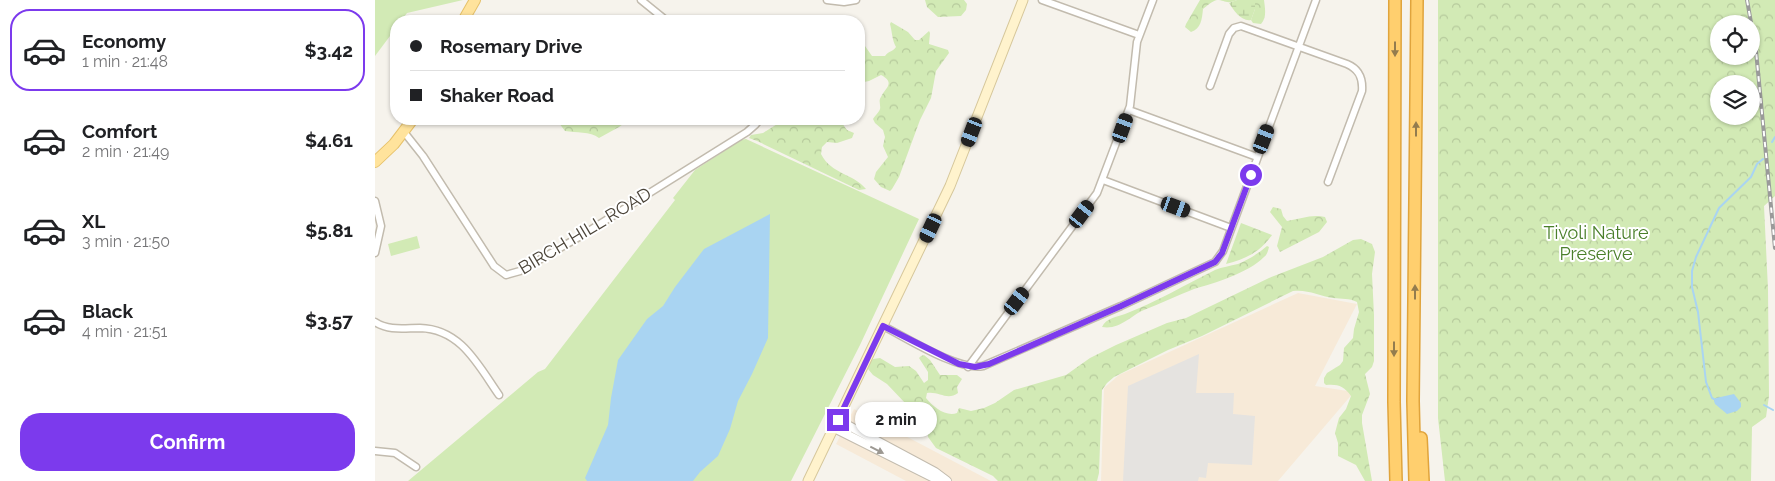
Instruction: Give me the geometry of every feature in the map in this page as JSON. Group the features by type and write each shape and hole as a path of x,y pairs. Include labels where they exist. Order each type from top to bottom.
{"highway":[{"path":"1395,0 1394,402 1397,481"},
{"path":"1415,481 1413,401 1417,0"},
{"path":"1415,340 1423,481"}],"main road":[{"path":"465,15 471,0"},
{"path":"466,15 475,0"},
{"path":"808,481 925,240 959,165 1023,0"},
{"path":"375,162 409,125"}],"street":[{"path":"641,0 660,15"},
{"path":"827,0 844,2 856,0"},
{"path":"1042,0 1139,35"},
{"path":"969,367 1093,200 1103,180 1129,110 1139,35 1153,0"},
{"path":"883,326 955,363 969,367 979,367 1121,306 1213,263 1222,253 1316,0"},
{"path":"1210,86 1228,35 1235,27 1246,27 1350,65 1359,73 1362,82 1361,94 1328,182"},
{"path":"1129,110 1257,157"},
{"name":"BIRCH HILL ROAD","path":"404,132 423,156 494,266 501,273 508,275 520,271 579,237 747,132 755,125"},
{"path":"1103,180 1231,228"},
{"path":"375,202 381,226 375,253"},
{"path":"375,322 388,328 429,329 452,336 475,360 499,395"},
{"path":"836,424 940,481"},
{"path":"836,424 935,472 947,481"},
{"path":"375,451 392,452 416,467"}],"shaded area":[{"path":"1298,293 1357,304 1315,386 1354,392 1278,481 1101,481 1104,388 1119,375"},
{"path":"1199,354 1196,393 1234,393 1233,414 1255,416 1252,465 1208,463 1206,478 1199,477 1198,481 1123,481 1128,386"},
{"path":"854,409 991,481 906,481 836,444"}],"green space":[{"path":"375,0 463,0 407,13 406,15 390,15 390,36 375,56"},
{"path":"925,0 964,0 967,4 966,10 961,16 938,17 927,7"},
{"path":"1200,0 1217,0 1211,2 1203,9 1199,26 1191,32 1185,27"},
{"path":"1217,0 1237,0 1228,2"},
{"path":"1237,0 1255,0 1255,9 1251,20 1241,18 1229,3"},
{"path":"1255,0 1264,0 1265,16 1261,24 1253,23 1251,20 1255,9"},
{"name":"Tivoli Nature Preserve","path":"1438,0 1775,0 1775,196 1764,206 1768,289 1769,396 1766,417 1752,427 1751,481 1445,481 1438,418"},
{"path":"891,22 908,32 915,40 919,40 929,31 929,44 948,50 949,53 936,71 931,98 920,120 899,177 890,191 881,187 874,179 876,172 888,157 883,146 885,137 883,130 873,119 880,108 880,98 889,83 881,75 865,82 865,46 872,56 885,56 893,50 896,47"},
{"path":"560,125 622,125 599,138 587,133 565,131"},
{"path":"776,125 843,125 847,130 854,133 852,138 837,143 827,142 822,147 821,154 831,166 866,189 859,190 749,138 751,135 763,133"},
{"path":"746,139 919,219 860,345 791,481 408,481 538,372 545,369 675,200 673,198 695,170 741,140"},
{"path":"1273,207 1281,209 1287,221 1315,216 1325,217 1327,222 1319,232 1280,252 1277,246 1282,227 1270,212"},
{"path":"1241,223 1272,235 1263,246 1252,254 1226,264"},
{"path":"417,236 420,248 391,256 388,244"},
{"path":"1361,239 1372,244 1375,252 1372,274 1374,361 1372,367 1365,374 1370,394 1362,415 1372,481 1365,481 1356,465 1338,456 1338,443 1335,433 1339,418 1346,409 1351,396 1340,386 1326,385 1324,383 1327,373 1343,361 1344,348 1353,338 1359,312 1357,302 1351,300 1303,291 1293,291 1114,377 1102,390 1099,473 1097,481 998,481 993,476 936,448 928,437 927,416 906,404 887,384 873,375 868,369 873,359 880,358 895,367 909,366 916,371 924,383 928,380 928,372 919,358 924,355 930,360 940,375 957,375 962,379 957,387 958,393 954,395 947,396 927,393 926,398 932,405 949,414 957,413 959,408 971,411 984,408 1014,390 1066,375 1090,358 1116,345 1167,323 1186,318 1269,278 1323,257 1353,240"},
{"path":"1267,246 1269,247 1265,256 1240,273 1194,289 1144,310 1120,325 1102,327 1109,320 1148,304 1215,270 1238,264 1257,254"}],"water":[{"path":"770,214 768,338 738,401 730,429 718,456 693,481 587,481 585,478 608,425 618,360 647,319 663,306 704,249"},
{"path":"1734,394 1741,403 1741,407 1737,411 1727,414 1715,404 1716,398"}],"waterway":[{"path":"1772,142 1775,137"},
{"path":"1716,400 1712,398 1706,382 1698,312 1692,287 1692,271 1696,257 1719,208 1751,177 1757,164 1763,159"},
{"path":"1764,405 1773,410"}],"railway":[{"path":"1747,0 1756,51 1775,248"}],"route":[{"path":"838,420 883,326 955,363 969,367 989,364 1215,262 1222,253 1251,175"}]}
